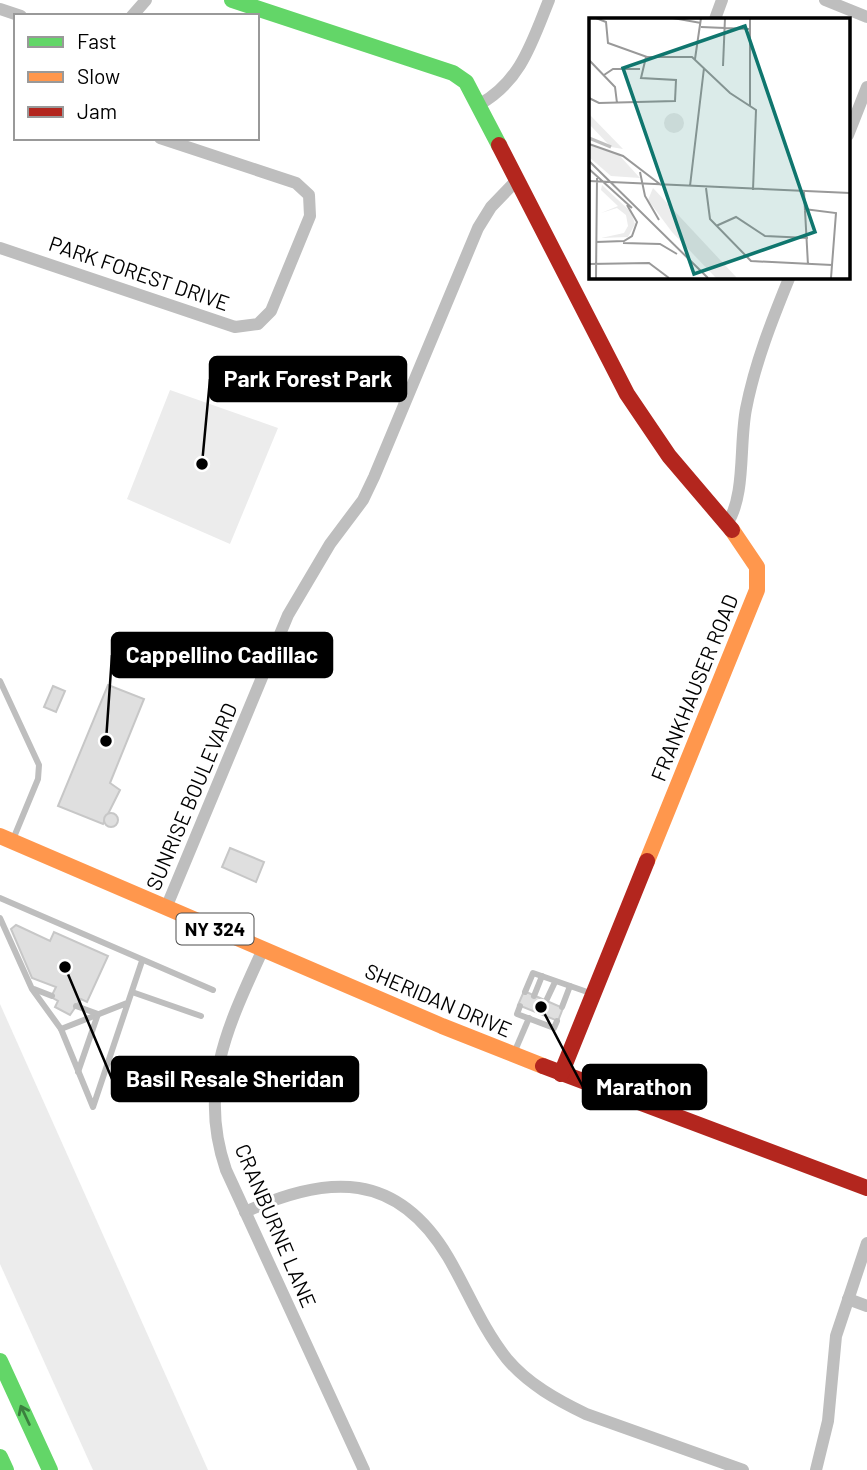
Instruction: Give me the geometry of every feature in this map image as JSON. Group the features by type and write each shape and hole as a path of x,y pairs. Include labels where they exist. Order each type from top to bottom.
{"main road":[{"name":"FRANKHAUSER ROAD","path":"232,0 453,73 469,85 627,394 669,456 754,557 758,577 757,590 561,1074"},
{"name":"SHERIDAN DRIVE","path":"6,839 513,1055 867,1188"},
{"path":"0,1361 50,1470"},
{"path":"0,1457 6,1470"}],"street":[{"path":"134,14 146,0"},
{"path":"480,104 494,97 517,73 549,0"},
{"path":"715,18 722,0"},
{"path":"825,0 867,17"},
{"path":"850,130 867,88"},
{"name":"PARK FOREST DRIVE","path":"0,248 235,327 245,327 264,319 271,311 310,216 309,195 296,183 166,140"},
{"name":"SUNRISE BOULEVARD","path":"166,908 288,615 330,544 363,500 466,251 491,207 517,180"},
{"path":"727,524 738,502 739,459 747,405 762,351 789,278"},
{"name":"CRANBURNE LANE","path":"263,949 225,1034 215,1089 215,1126 222,1156 245,1212 364,1470"},
{"path":"245,1212 275,1198 322,1185 353,1186 390,1199 409,1210 430,1230 491,1338 525,1378 564,1404 586,1414 743,1470"},
{"path":"816,1470 828,1420 836,1336 867,1243"},
{"path":"848,1298 867,1306"}],"lane":[{"path":"0,681 39,765 38,779 6,839"},
{"path":"0,898 213,990"},
{"path":"0,918 32,989 61,1029 93,1107 142,961"},
{"path":"525,992 533,973 595,994"},
{"path":"534,996 542,976"},
{"path":"547,1001 555,982"},
{"path":"562,1007 570,986"},
{"path":"32,989 52,996"},
{"path":"132,992 201,1016"},
{"path":"61,1029 127,1003"},
{"path":"76,1006 98,1014"},
{"path":"520,1006 517,1014 539,1018 554,1028 556,1021"},
{"path":"78,1074 98,1014"},
{"path":"513,1055 528,1015"}],"shaded area":[{"path":"170,390 278,428 230,544 127,499"},
{"path":"0,1004 208,1470 93,1470 0,1264"}],"building":[{"path":"108,685 144,699 110,783 120,790 103,824 58,806"},
{"path":"53,686 65,691 56,712 44,707"},
{"path":"111,813 116,815 116,825 111,827 106,825 104,820 106,815"},
{"path":"230,848 264,862 256,882 222,867"},
{"path":"16,925 50,941 54,932 108,956 87,1002 81,999 70,1015 55,1007 58,1001 51,997 56,987 32,978 11,929"},
{"path":"524,991 563,1008 558,1021 518,1005"}],"traffic: fast":[{"path":"232,0 453,73 466,82 499,145"},
{"path":"0,1361 50,1470"},
{"path":"0,1457 6,1470"}],"traffic: slow":[{"path":"647,861 757,590 757,567 732,530"},
{"path":"0,836 442,1026 543,1066"}],"traffic: jam":[{"path":"499,145 627,394 669,456 732,530"},
{"path":"561,1074 647,861"},
{"path":"543,1066 867,1188"}],"place":[{"name":"Park Forest Park","path":"202,464"},
{"name":"Cappellino Cadillac","path":"106,741"},
{"name":"Basil Resale Sheridan","path":"65,967"},
{"name":"Marathon","path":"541,1007"}]}
